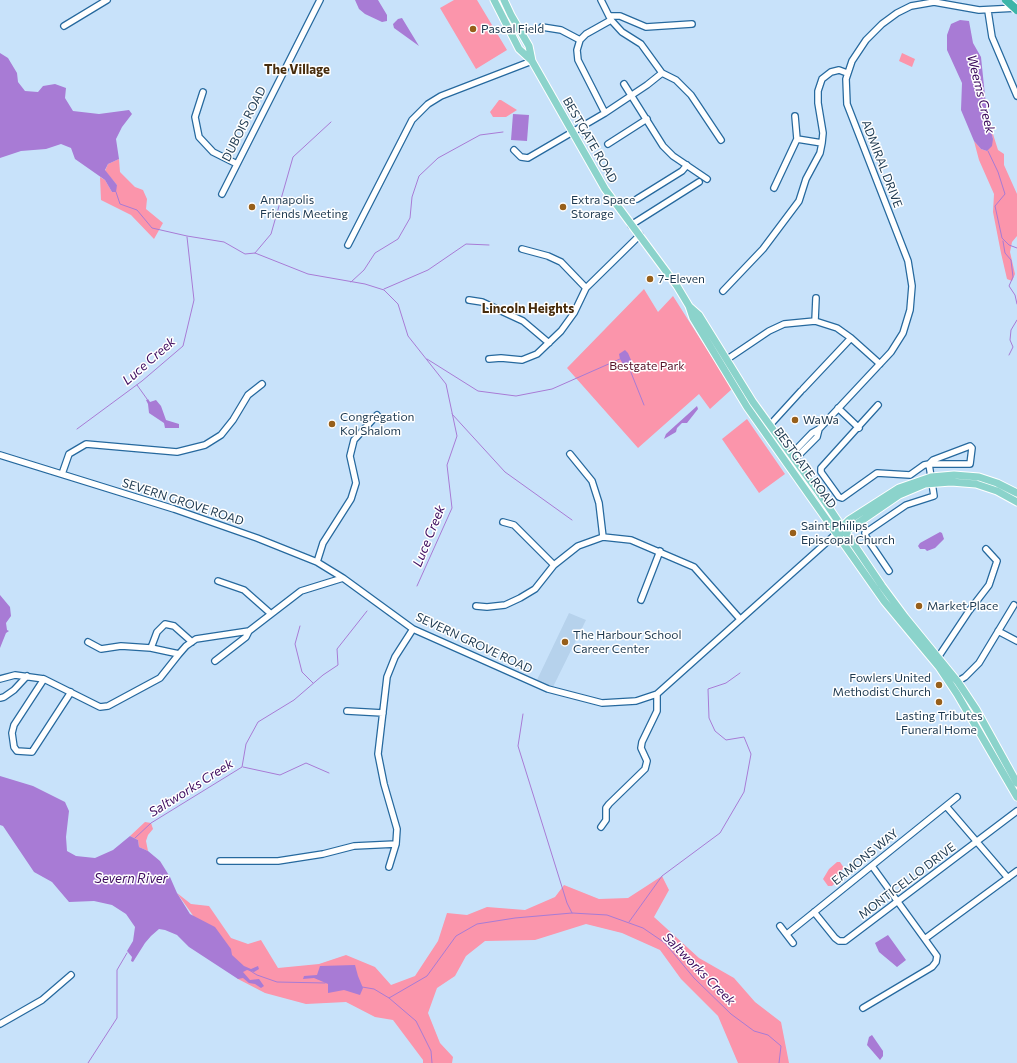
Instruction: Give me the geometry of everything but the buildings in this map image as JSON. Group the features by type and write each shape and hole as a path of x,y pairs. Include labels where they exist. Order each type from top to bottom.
{"highway":[{"path":"1006,0 1017,9"}],"main road":[{"name":"BESTGATE ROAD","path":"494,0 519,49 532,61 592,168 689,306 699,315 743,387 770,426 837,533 897,618 938,667 951,686 966,700 1016,781"},
{"name":"BESTGATE ROAD","path":"504,0 511,15 530,46 532,61"},
{"name":"BESTGATE ROAD","path":"689,306 693,318 737,391 843,529 905,617 939,656 958,682 1017,797"},
{"path":"737,391 743,387"},
{"path":"837,533 899,495 915,487 932,480 954,475 979,477 997,483 1017,493"},
{"path":"932,480 960,482 983,486 1017,502"}],"street":[{"path":"64,26 107,0"},
{"name":"DUBOIS ROAD","path":"222,194 320,0"},
{"path":"601,0 611,18 622,32 641,44 662,73 676,80 691,95 721,140"},
{"name":"ADMIRAL DRIVE","path":"790,460 817,437 819,430 838,408 896,346 907,325 912,295 912,277 906,254 849,109 845,92 847,73 854,56 866,40 888,19 907,7 934,2 988,11 1017,9"},
{"path":"988,11 992,37 1017,96"},
{"path":"605,113 578,60 577,50 580,40 586,34 611,18 620,16 646,26 692,24"},
{"path":"542,27 562,30 580,40"},
{"path":"348,245 412,120 428,104 441,96 532,61"},
{"path":"723,291 763,249 799,201 806,179 820,153 822,143 823,133 818,91 822,79 831,72 839,70 847,73"},
{"path":"514,150 521,157 528,158 573,133 632,96 662,73"},
{"path":"624,84 663,146 673,156 707,179"},
{"path":"203,92 195,117 199,137 213,152 237,164"},
{"path":"774,188 797,139 795,116"},
{"path":"608,144 647,119"},
{"path":"797,139 822,143"},
{"path":"637,199 682,171 688,165"},
{"path":"631,225 699,182"},
{"path":"489,358 522,360 537,354 561,331 574,313 586,288 640,235"},
{"path":"522,249 548,256 561,262 586,288"},
{"path":"815,321 816,298"},
{"path":"469,300 482,302 523,321 549,343"},
{"path":"726,360 769,331 784,324 815,321 837,328 851,338 880,364"},
{"path":"770,426 851,338"},
{"path":"62,474 69,454 86,444 177,452 205,445 221,435 233,420 248,395 262,384"},
{"path":"878,406 860,428 821,468 821,472 839,497 842,498 876,473 910,475 924,465 929,464 970,464 972,448 970,446 933,460 929,464"},
{"path":"838,408 860,428"},
{"path":"318,562 323,543 351,499 356,483 350,456 354,440 377,415"},
{"path":"570,454 592,481 599,503 603,537"},
{"name":"SEVERN GROVE ROAD","path":"0,455 174,509 258,538 318,562 343,578 413,629 548,689 602,703 636,701 657,694 726,634 740,619 837,533"},
{"path":"889,571 866,537 865,533 906,505 934,496 929,464"},
{"path":"503,522 514,525 554,565"},
{"path":"476,606 487,607 506,605 520,598 535,589 554,565 578,546 603,537 631,540 660,551 694,567 740,619"},
{"path":"939,656 969,611 989,585 997,561 986,549"},
{"path":"641,600 660,551"},
{"path":"215,661 246,637 249,631 270,613 301,591 343,578"},
{"path":"218,580 244,590 270,613"},
{"path":"951,686 958,682 979,663 1014,605"},
{"path":"151,648 158,632 165,624 174,626 192,642"},
{"path":"389,867 396,844 397,829 384,784 378,754 387,677 395,658 413,629"},
{"path":"0,679 8,675 44,679 100,707 108,706 160,678 179,654 196,639 249,631"},
{"path":"998,631 1017,641"},
{"path":"88,642 100,649 121,646 151,648 179,654"},
{"path":"0,698 14,690 27,676"},
{"path":"44,679 14,725 12,733 14,747 17,751 32,752 71,692"},
{"path":"601,827 606,820 606,808 609,804 645,769 647,761 641,748 642,742 657,711 657,694"},
{"path":"347,711 383,713"},
{"name":"EAMONS WAY","path":"787,934 957,797"},
{"path":"946,806 978,841 1008,878"},
{"name":"MONTICELLO DRIVE","path":"814,912 839,941 845,941 1017,811"},
{"path":"220,861 278,861 323,854 354,846 396,844"},
{"path":"864,1008 932,967 936,962 937,956 926,938 872,866"},
{"path":"926,938 1017,871"},
{"path":"780,926 793,943"},
{"path":"0,1024 42,1000 70,975"}],"shaded area":[{"name":"The Harbour School Career Center","path":"569,613 586,620 552,689 536,682"}],"green space":[{"name":"Pascal Field","path":"454,0 477,0 507,50 476,69 440,8"},
{"path":"902,53 915,59 912,67 899,61"},
{"path":"499,100 517,110 506,117 493,117 490,112"},
{"path":"987,115 998,150 1004,154 1004,165 1017,194 1017,236 1012,242 1010,252 1015,274 1012,281 1007,279 1001,253 993,212 994,194 979,160 974,141 981,149 987,151 993,139"},
{"path":"119,159 120,172 135,187 143,190 147,199 146,209 163,223 154,239 131,215 101,200 100,177 105,180 112,192 117,185 105,171 108,164"},
{"name":"Bestgate Park","path":"644,289 658,312 673,296 732,389 710,409 699,394 638,448 567,368"},
{"path":"747,419 785,474 759,493 722,439"},
{"path":"145,822 151,823 153,829 148,835 146,841 148,851 139,847 138,840 130,836"},
{"path":"837,862 840,862 844,868 840,872 843,876 841,878 839,875 836,878 838,880 832,886 828,886 823,879 829,869"},
{"path":"662,876 669,890 654,917 699,958 734,978 755,1002 781,1022 789,1063 738,1063 718,1016 681,979 660,950 622,933 586,924 535,940 485,941 466,956 455,976 437,988 428,1013 440,1043 453,1057 452,1063 423,1063 423,1060 393,1020 375,1017 346,1002 306,1004 265,993 238,979 177,893 191,904 209,906 231,938 248,944 261,940 278,968 319,964 346,955 375,967 391,985 415,976 438,941 447,913 467,915 487,907 525,910 555,897 564,885 599,899 628,898"}],"water":[{"path":"355,0 378,0 387,15 387,21 382,22 365,14 359,9"},
{"path":"402,18 419,46 394,28 393,24 398,19"},
{"path":"960,20 969,21 973,43 981,57 987,115 993,139 992,146 987,151 981,149 974,141 961,110 962,83 947,50 947,35 951,24"},
{"path":"0,53 8,58 17,73 18,82 25,91 38,92 43,86 55,84 66,88 65,98 73,111 99,114 129,110 132,114 122,127 116,139 119,159 108,164 105,170 117,185 116,192 112,192 105,180 75,159 71,148 61,144 46,149 21,151 0,158"},
{"path":"513,114 529,115 527,141 511,140"},
{"path":"625,350 628,353 634,367 630,370 626,369 620,359 619,354"},
{"path":"148,399 150,402 156,400 161,406 166,420 179,424 179,428 165,428 164,423 149,413 146,400"},
{"path":"697,406 698,409 687,423 682,423 677,428 676,432 664,439 666,434"},
{"path":"940,532 942,533 944,539 935,548 927,551 925,549 920,549 918,546 920,543"},
{"path":"0,595 10,607 11,616 6,623 7,630 9,631 6,633 0,648"},
{"name":"Severn River","path":"0,776 33,786 65,802 69,811 66,837 67,851 76,856 95,858 113,850 130,836 138,840 139,847 148,851 160,861 190,914 215,927 231,949 232,955 244,966 251,969 258,966 259,969 254,972 247,970 243,972 250,980 259,979 264,986 261,988 255,984 249,983 243,978 238,979 189,947 177,935 165,930 159,929 151,936 133,962 131,961 132,957 127,951 133,941 135,927 126,914 112,905 94,901 69,902 52,882 34,872 3,826 0,825"},
{"path":"888,935 906,960 897,967 879,952 875,943"},
{"path":"355,965 363,988 360,995 344,990 328,993 328,984 314,978 303,979 304,976 317,975 320,966"},
{"path":"872,1035 883,1051 883,1056 880,1060 867,1045 869,1037"}],"waterway":[{"path":"255,253 271,234 293,157 331,122"},
{"name":"Luce Creek","path":"351,282 364,270 375,253 398,239 410,218 412,197 419,176 438,158 480,135 503,132"},
{"name":"Weems Creek","path":"988,151 998,172 1005,194 995,206 1002,238 1009,245 1017,248"},
{"name":"Luce Creek","path":"116,192 120,204 137,210 152,228 224,242 245,254 255,253 308,274 365,284 384,290 398,304 408,336 446,384 457,436 447,465 452,508 417,586"},
{"name":"Luce Creek","path":"77,429 142,381 183,346 194,300 187,237"},
{"path":"1003,241 1005,253 1011,260 1013,277 1009,286 1015,295 1017,304"},
{"path":"384,289 428,270 466,244 489,245"},
{"path":"1009,355 1013,347 1010,340 1011,330 1017,320"},
{"name":"Luce Creek","path":"427,359 478,391 516,396 552,389 620,359"},
{"path":"630,370 644,405"},
{"path":"137,385 147,399"},
{"path":"452,414 505,472 572,520"},
{"name":"Saltworks Creek","path":"135,838 151,823 242,767 246,744 258,722 294,700 323,675 338,665 337,649 367,611"},
{"path":"300,626 295,644 302,672 313,683"},
{"name":"Saltworks Creek","path":"629,922 662,876 720,833 744,792 751,754 744,737 726,740 715,731 709,718 708,689 726,683 740,673"},
{"name":"Saltworks Creek","path":"523,714 518,746 567,903 572,913"},
{"path":"243,767 280,775 306,763 329,773"},
{"name":"Saltworks Creek","path":"362,987 374,989 389,998 427,976 456,936 477,924 515,918 572,913 607,915 643,928 665,943 694,978 731,1014 754,1031 768,1035 781,1046 779,1063"},
{"path":"88,1063 117,1018 117,970 127,953"},
{"name":"Saltworks Creek","path":"249,970 257,975 277,982 325,983"},
{"path":"389,998 416,1021 431,1051 432,1063"}],"place":[{"name":"Pascal Field","path":"473,29"},
{"name":"Annapolis Friends Meeting","path":"252,207"},
{"name":"Extra Space Storage","path":"563,207"},
{"name":"7-Eleven","path":"650,279"},
{"name":"WaWa","path":"795,420"},
{"name":"Congregation Kol Shalom","path":"332,424"},
{"name":"Saint Philips Episcopal Church","path":"793,533"},
{"name":"Market Place","path":"919,606"},
{"name":"The Harbour School Career Center","path":"565,642"},
{"name":"Fowlers United Methodist Church","path":"939,685"},
{"name":"Lasting Tributes Funeral Home","path":"939,702"}],"district":[{"name":"The Village","path":"297,70"},
{"name":"Lincoln Heights","path":"528,309"}]}
